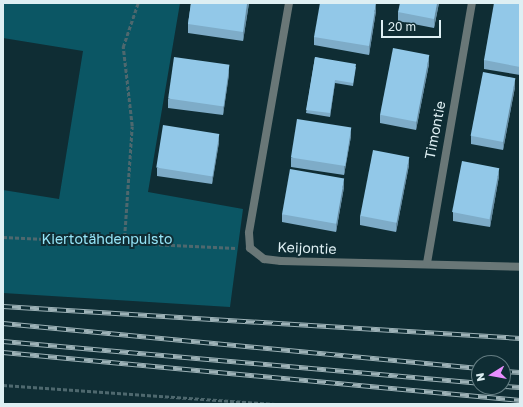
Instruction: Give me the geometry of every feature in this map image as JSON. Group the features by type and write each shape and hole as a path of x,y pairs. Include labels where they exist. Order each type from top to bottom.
{"street":[{"path":"250,248 289,3"},
{"name":"Timontie","path":"427,262 472,3"},
{"name":"Keijontie","path":"250,248 264,259 281,261 427,262 520,267"}],"path":[{"path":"124,243 132,126 123,47 138,3"},
{"path":"3,237 250,248"},
{"path":"3,385 278,404"}],"green space":[{"name":"Kiertotähdenpuisto","path":"3,3 180,3 148,192 243,209 230,307 3,293 3,190 59,199 83,51 3,38"}],"building":[{"path":"191,3 247,3 243,32 188,24"},
{"path":"320,3 376,3 369,46 314,37"},
{"path":"400,3 437,3 434,19 398,12"},
{"path":"494,3 520,3 520,67 484,60"},
{"path":"393,48 429,55 416,122 380,115"},
{"path":"174,57 229,65 224,106 168,99"},
{"path":"315,57 356,64 353,83 335,80 330,113 306,110"},
{"path":"483,72 515,78 503,142 471,136"},
{"path":"297,119 351,128 345,166 291,158"},
{"path":"163,125 219,134 213,176 156,167"},
{"path":"373,150 409,157 397,223 360,216"},
{"path":"462,161 499,168 489,219 452,212"},
{"path":"290,169 344,179 336,224 282,214"}],"railway":[{"path":"3,306 520,338"},
{"path":"3,323 471,367"},
{"path":"3,341 471,382"},
{"path":"3,352 520,400"},
{"path":"511,371 520,372"},
{"path":"511,386 520,387"}]}
